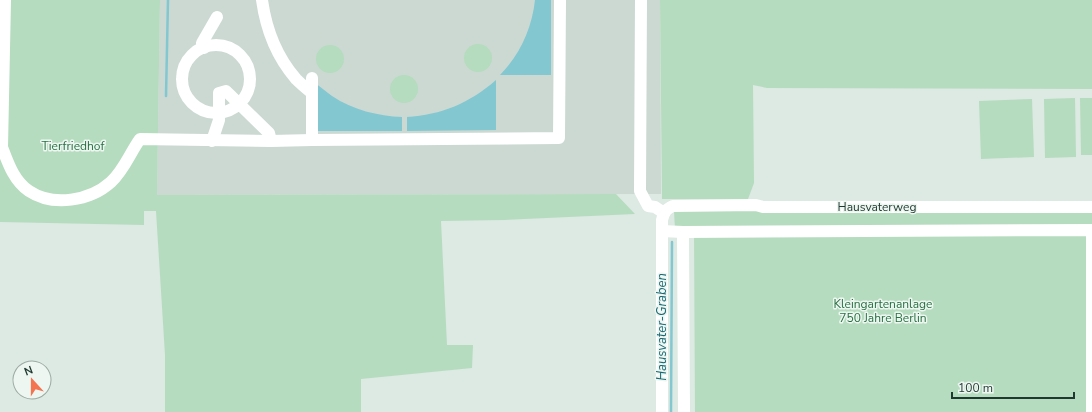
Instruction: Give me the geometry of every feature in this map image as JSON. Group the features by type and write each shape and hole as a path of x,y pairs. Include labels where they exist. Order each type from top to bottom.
{"street":[{"path":"5,0 2,148 10,168 18,181 28,191 41,197 59,201 74,200 94,194 111,182 126,163 140,139 271,141 558,138 560,0"},
{"path":"262,0 264,16 272,41 296,80 312,93"},
{"path":"641,0 640,191 648,206 655,207 664,213 662,220 662,412"},
{"path":"204,48 202,43 217,17"},
{"path":"215,45 229,47 240,54 248,65 251,78 249,92 239,104 219,113 204,112 193,105 185,94 182,81 184,67 191,56 204,48 215,45"},
{"path":"312,78 312,140"},
{"path":"212,141 219,120 219,93 226,90 269,133 271,141"},
{"name":"Hausvaterweg","path":"664,213 667,208 673,206 1092,207"},
{"path":"662,231 1092,230 1092,412"},
{"path":"683,232 684,412"}],"shaded area":[{"path":"160,0 660,0 661,194 157,195"}],"green space":[{"name":"Tierfriedhof","path":"0,0 160,0 157,195 616,194 635,214 504,220 441,221 447,345 473,345 472,368 361,379 361,412 165,412 165,355 156,211 144,211 144,225 0,222"},
{"path":"660,0 1092,0 1092,89 767,88 753,85 754,183 748,199 662,199"},
{"path":"478,44 488,48 492,58 488,68 478,72 468,68 464,58 468,48"},
{"path":"330,45 336,46 340,49 343,53 343,65 340,69 336,72 330,73 324,72 320,69 317,65 316,59 317,53 320,49 324,46"},
{"path":"404,75 410,76 414,79 417,83 417,95 414,99 410,102 404,103 398,102 394,99 391,95 390,89 391,83 394,79 398,76"},
{"path":"1075,98 1076,157 1045,158 1044,99"},
{"path":"1080,98 1092,98 1092,155 1081,155"},
{"path":"1032,99 1034,157 981,159 979,101"},
{"name":"Kleingartenanlage 750 Jahre Berlin","path":"1092,209 1092,412 695,412 694,229 675,229 674,211"}],"water":[{"path":"535,0 551,0 551,75 500,75 513,59 524,40 531,21"},
{"path":"496,80 496,130 407,131 407,117 432,114 454,106 476,95"},
{"path":"315,83 340,101 357,109 375,114 402,117 402,131 315,131"}],"waterway":[{"path":"166,96 168,0"},
{"name":"Hausvater-Graben","path":"671,412 672,242"}]}
